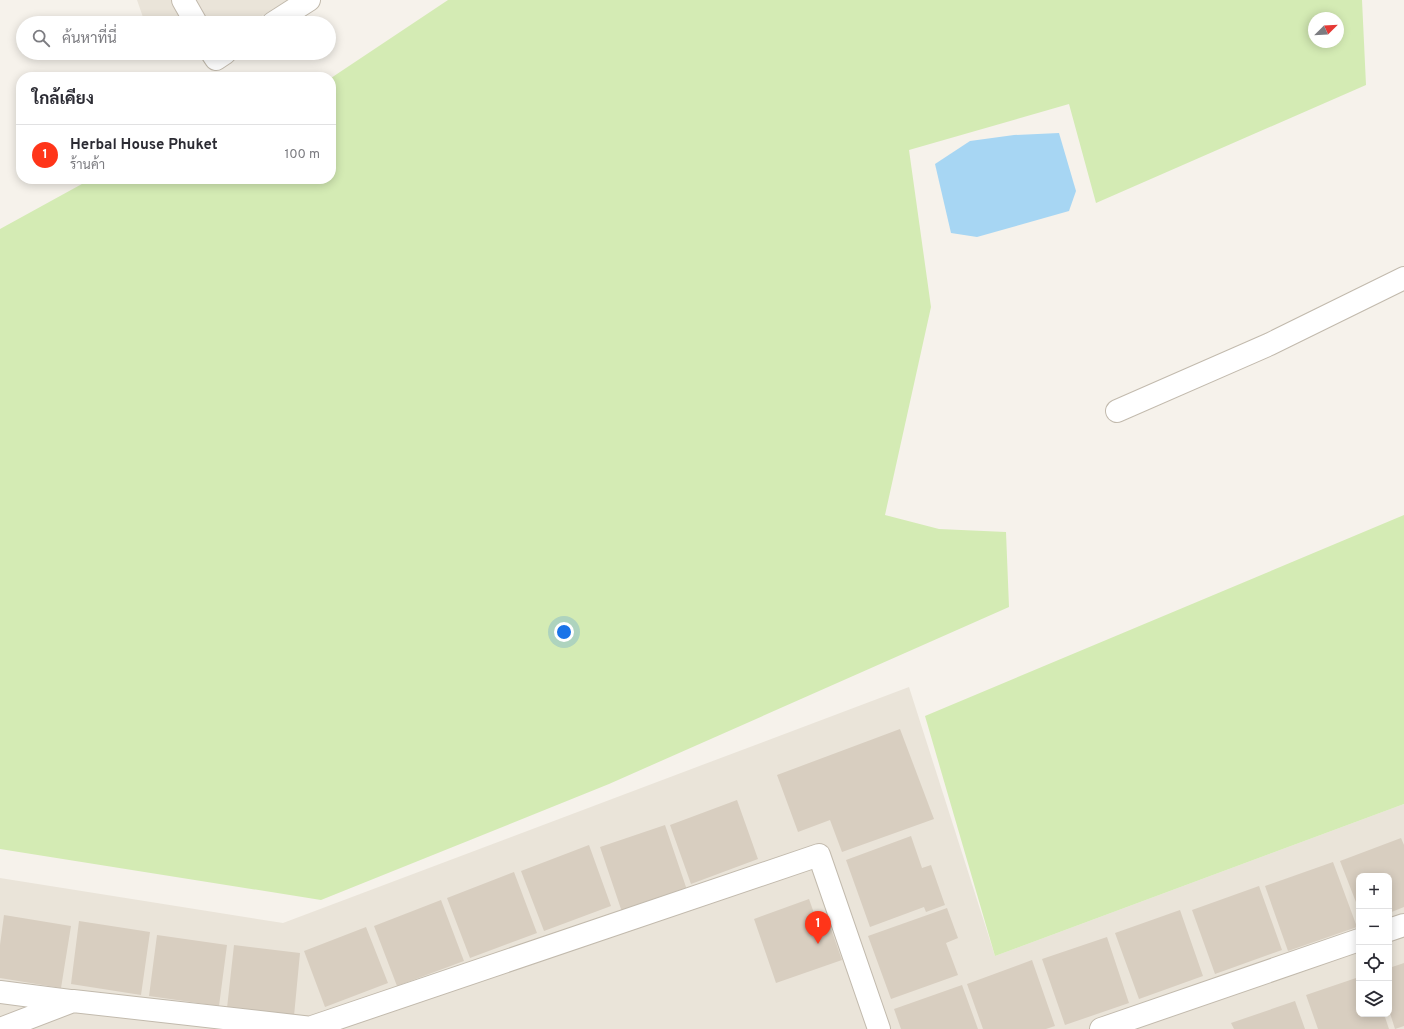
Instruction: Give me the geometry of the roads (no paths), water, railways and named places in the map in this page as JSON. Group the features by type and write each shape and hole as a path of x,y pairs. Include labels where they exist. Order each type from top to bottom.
{"street":[{"path":"183,0 192,16"},
{"path":"284,16 309,0"},
{"path":"1117,411 1270,344 1404,278"},
{"path":"0,992 315,1028 819,855 879,1029"},
{"path":"1392,929 1404,925"},
{"path":"1101,1029 1356,941"},
{"path":"0,1028 73,1001"}],"water":[{"path":"1059,133 1076,191 1069,211 977,237 951,233 935,164 970,141 1014,135"}],"place":[{"name":"Herbal House Phuket","path":"818,944"}]}
